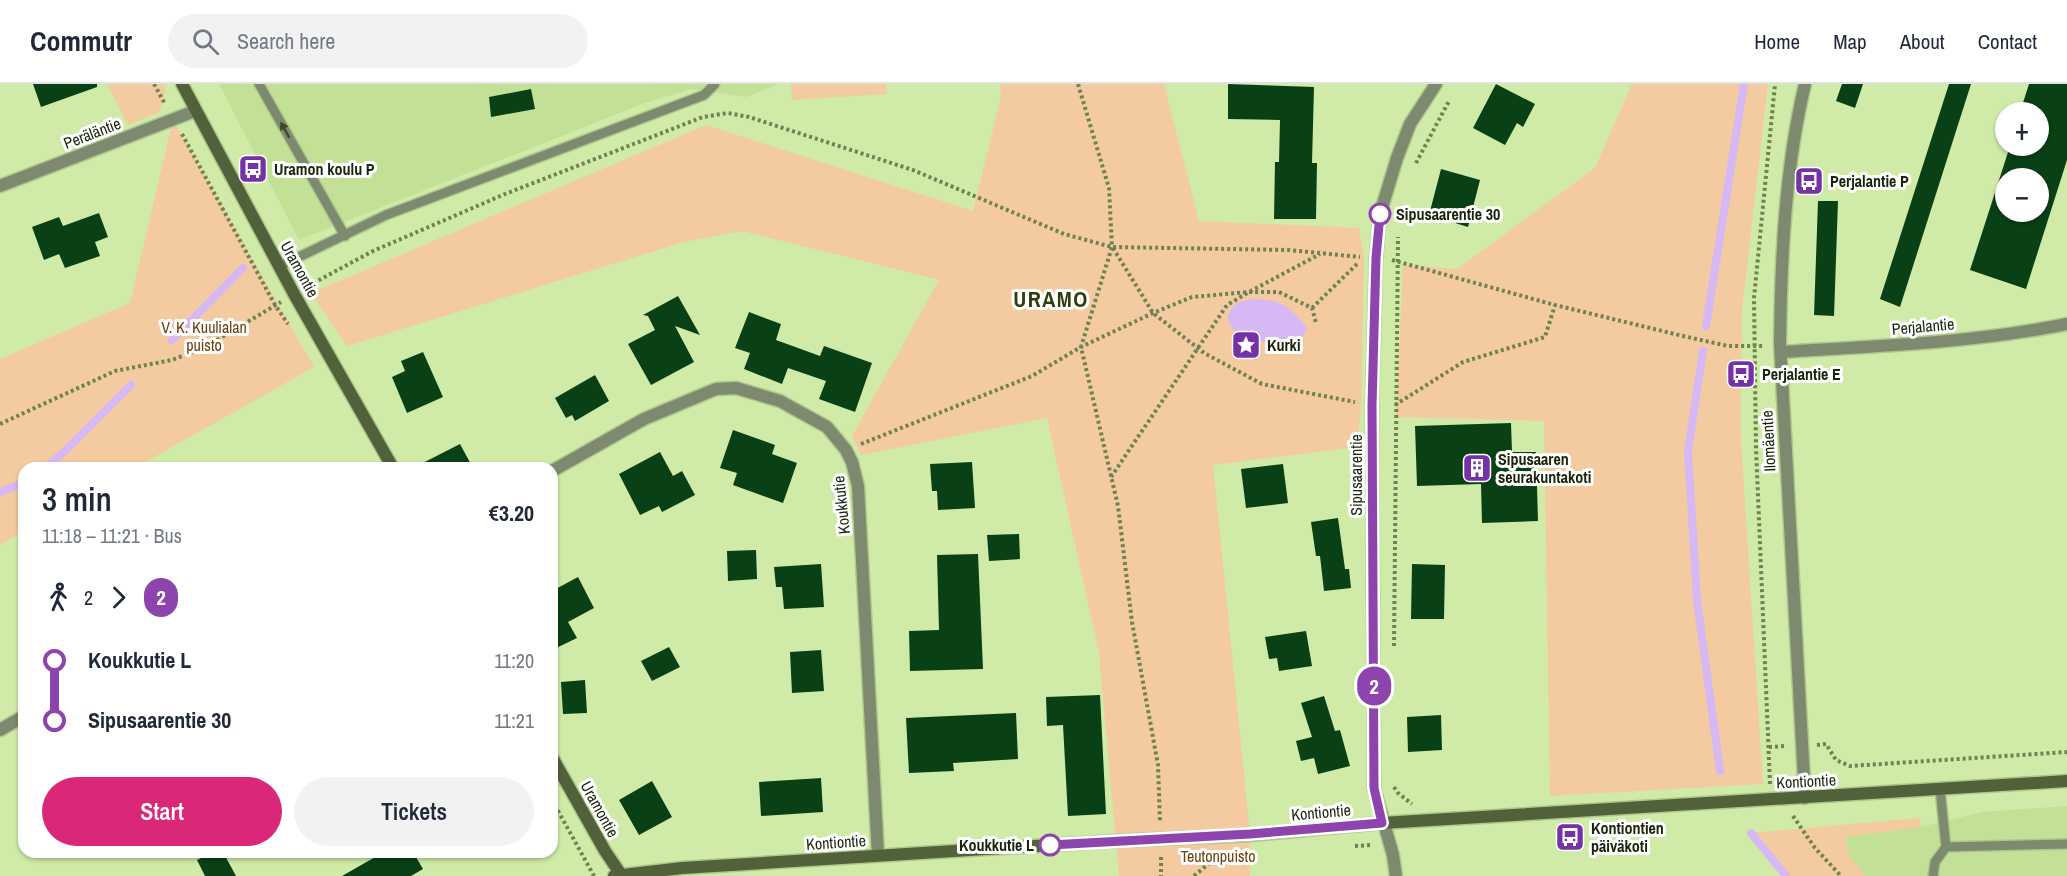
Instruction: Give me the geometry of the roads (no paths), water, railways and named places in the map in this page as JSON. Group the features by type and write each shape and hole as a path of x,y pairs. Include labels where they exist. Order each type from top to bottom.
{"street":[{"name":"Uramontie","path":"182,84 294,294 390,462"},
{"name":"Sipusaarentie","path":"1396,876 1393,855 1382,823 1374,788 1370,258 1380,214 1397,158 1410,124 1436,84"},
{"name":"Ilomäentie","path":"1805,84 1791,162 1780,271 1780,348 1784,436 1805,798"},
{"name":"Peräläntie","path":"0,186 195,111"},
{"name":"Perjalantie","path":"1780,348 1933,342 2036,330 2067,324"},
{"name":"Koukkutie","path":"558,468 644,419 716,389 736,388 780,401 827,427 846,450 852,462 858,486 878,855"},
{"path":"0,730 18,720"},
{"name":"Uramontie","path":"558,768 619,875"},
{"name":"Kontiontie","path":"619,875 682,868 878,855 1250,834 1382,823 2067,781"}],"lane":[{"path":"259,84 345,236"},
{"path":"280,267 386,215 704,95 715,84"},
{"path":"1933,876 1935,862 1946,847 1940,789"},
{"path":"1946,847 2067,844"}],"waterway":[{"path":"1706,326 1744,84"},
{"path":"172,340 243,268"},
{"path":"1703,351 1688,451 1697,600 1720,771"},
{"path":"52,462 131,385"},
{"path":"0,492 18,485"},
{"path":"1751,833 1786,876"}],"place":[{"name":"Uramon koulu P","path":"253,169"},
{"name":"Perjalantie P","path":"1809,181"},
{"name":"Sipusaarentie 30","path":"1380,214"},
{"name":"Kurki","path":"1246,345"},
{"name":"Perjalantie E","path":"1741,374"},
{"name":"Sipusaaren seurakuntakoti","path":"1477,468"},
{"name":"Kontiontien päiväkoti","path":"1570,837"},
{"name":"Koukkutie L","path":"1050,845"}],"district":[{"name":"URAMO","path":"1051,299"}],"park label":[{"name":"V. K. Kuulialan puisto","path":"204,336"},
{"name":"Teutonpuisto","path":"1218,856"}]}
